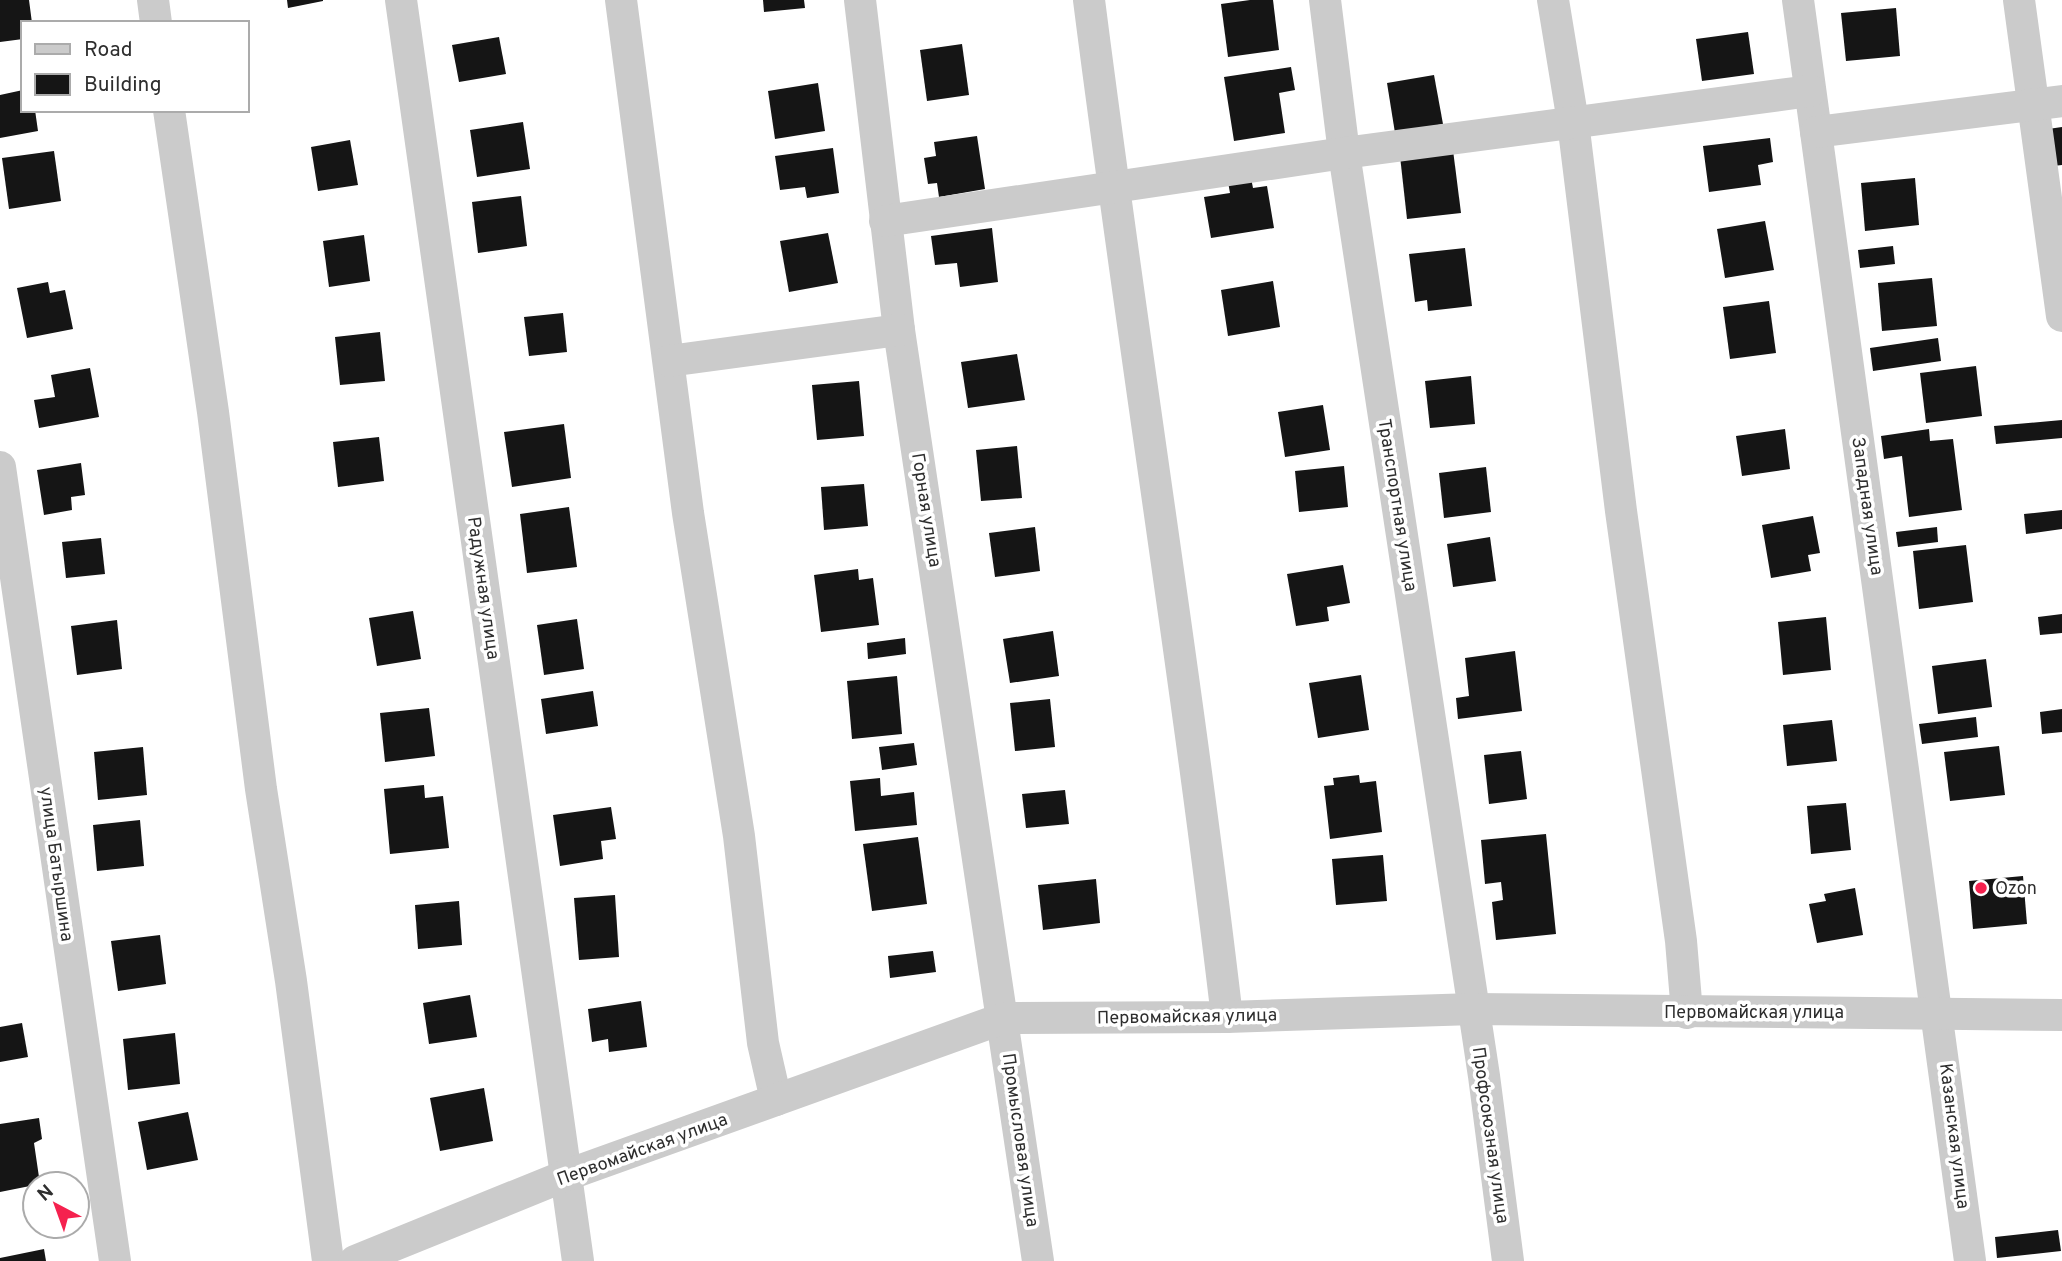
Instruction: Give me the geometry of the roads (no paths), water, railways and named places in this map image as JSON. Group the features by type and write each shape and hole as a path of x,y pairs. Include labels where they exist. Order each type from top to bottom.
{"street":[{"path":"153,0 156,21"},
{"name":"Радужная улица","path":"401,0 578,1261"},
{"path":"621,0 688,513 739,836 763,1043 776,1100"},
{"name":"Горная улица","path":"860,0 900,330 1004,1018"},
{"path":"1089,0 1113,189 1197,775 1227,1017"},
{"name":"Транспортная улица","path":"1325,0 1344,153 1474,1009"},
{"path":"1553,0 1573,122 1623,525 1681,941 1688,1013"},
{"name":"Западная улица","path":"1798,0 1939,1012"},
{"path":"2019,0 2047,103 2062,316"},
{"path":"886,221 1344,153 1810,91"},
{"path":"1816,132 2047,103"},
{"path":"169,112 213,412 261,789 291,981 328,1261"},
{"path":"669,361 900,330"},
{"name":"улица Батыршина","path":"0,467 115,1261"},
{"name":"Первомайская улица","path":"355,1261 567,1175 1004,1018 1227,1017 1474,1009 2062,1015"},
{"name":"Профсоюзная улица","path":"1474,1009 1508,1261"},
{"name":"Казанская улица","path":"1939,1012 1970,1261"},
{"name":"Промысловая улица","path":"1004,1018 1038,1261"}],"place":[{"name":"Ozon","path":"1981,888"}]}
